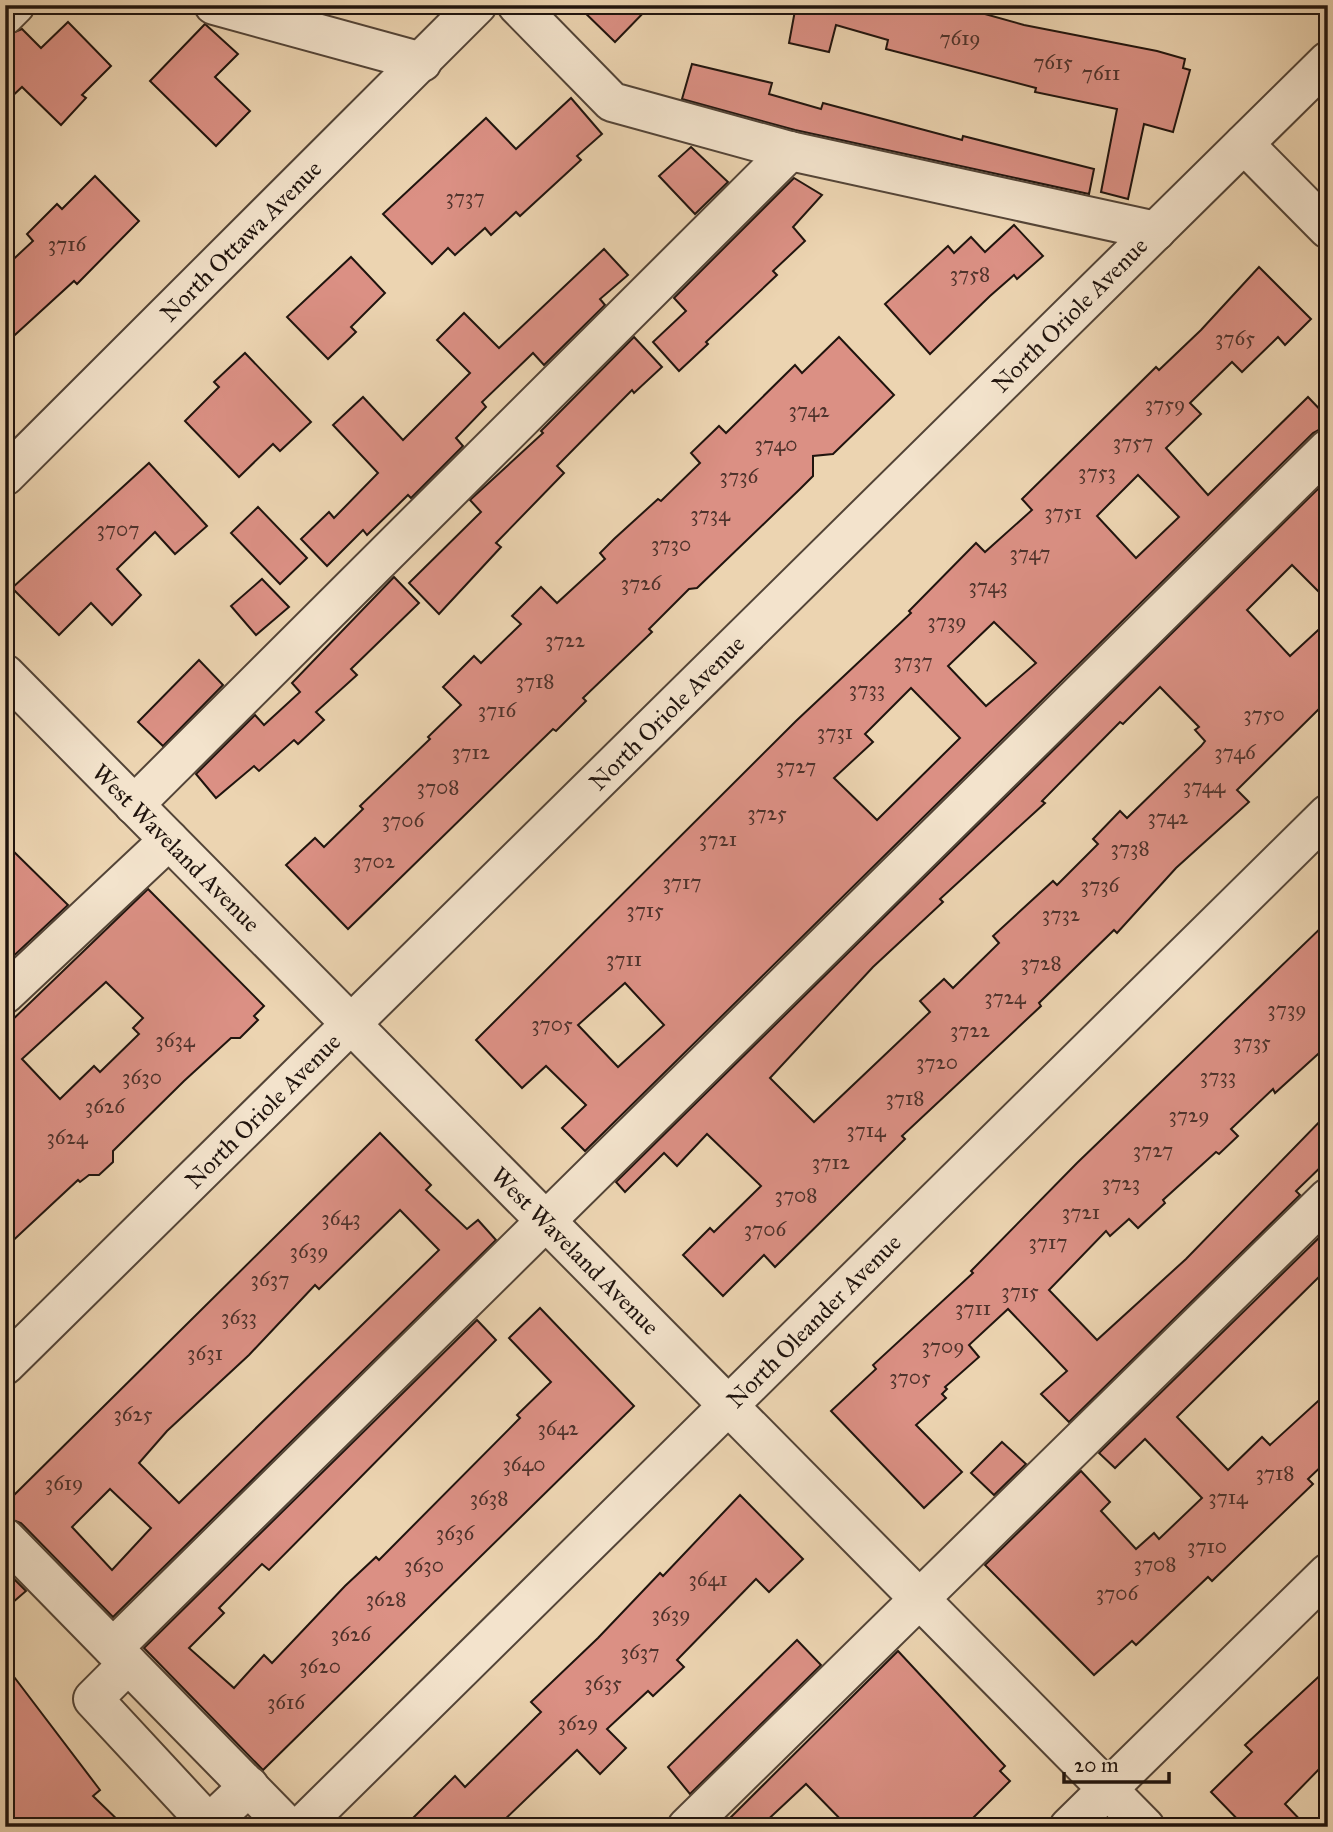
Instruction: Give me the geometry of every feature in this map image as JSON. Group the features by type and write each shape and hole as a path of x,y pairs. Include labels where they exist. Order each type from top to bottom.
{"street":[{"path":"5,15 15,5"},
{"path":"214,5 422,62"},
{"name":"North Ottawa Avenue","path":"5,476 477,5"},
{"path":"517,5 612,102 790,151 1156,231"},
{"name":"North Oriole Avenue","path":"10,1350 351,1024 1328,61"},
{"path":"1244,144 1328,229"},
{"path":"134,805 790,151"},
{"path":"249,1786 209,1824 93,1699 120,1656 545,1221 1328,449"},
{"name":"West Waveland Avenue","path":"5,674 1145,1827"},
{"name":"North Oleander Avenue","path":"301,1827 1328,814"},
{"path":"5,994 169,840"},
{"path":"687,1827 1328,1198"},
{"path":"5,1538 288,1827"},
{"path":"1069,1827 1328,1573"}],"building":[{"path":"577,5 651,5 615,42"},
{"path":"796,5 932,5 966,13 967,9 1024,25 1157,51 1185,59 1183,68 1190,70 1173,132 1144,124 1128,199 1101,192 1117,109 1035,92 1036,88 886,49 888,40 836,25 829,52 789,43"},
{"path":"68,22 111,66 82,95 86,98 61,125 22,87 5,103 5,36 22,29 41,48"},
{"path":"205,24 238,54 215,77 250,111 216,146 150,81"},
{"path":"692,64 772,83 769,94 821,109 823,103 962,140 963,136 1094,169 1089,194 795,130 682,99"},
{"path":"571,98 602,134 577,156 581,160 520,216 516,212 491,235 485,228 455,255 448,248 432,264 383,214 486,118 516,149"},
{"path":"691,147 728,182 695,214 659,176"},
{"path":"95,176 139,221 77,284 74,281 5,344 5,267 33,241 27,234 57,204 62,209"},
{"path":"794,178 822,195 793,227 805,241 773,271 777,275 679,371 653,342 686,311 674,298"},
{"path":"1014,225 1043,256 1017,279 1014,275 930,354 885,304 948,246 954,253 971,237 985,252"},
{"path":"604,249 628,275 600,299 605,305 544,365 533,353 482,402 486,407 456,438 463,446 411,498 408,495 367,535 363,530 327,566 301,539 329,512 334,518 378,473 333,425 363,397 403,440 470,373 437,340 464,313 499,348"},
{"path":"351,257 385,293 351,327 356,332 328,359 287,317"},
{"path":"1259,267 1311,319 1285,345 1278,337 1242,372 1232,362 1190,403 1201,414 1166,448 1208,495 1308,397 1328,418 1328,425 1313,433 585,1151 562,1128 586,1105 546,1066 522,1088 476,1040 796,721 911,613 909,611 976,543 985,552 1032,510 1022,499 1156,367 1159,370 1201,330","holes":["1138,475 1179,517 1136,558 1097,516","994,622 1036,663 986,706 948,666","911,688 960,738 877,820 834,778 873,742 865,734","625,983 664,1025 618,1067 578,1025"]},
{"path":"634,337 662,367 634,393 632,390 557,466 564,473 496,543 501,547 439,614 409,583 481,512 470,500 543,433 541,431"},
{"path":"839,337 894,395 833,454 813,456 813,476 697,588 689,589 649,629 652,632 583,698 586,701 556,731 553,729 348,929 286,865 315,838 324,847 363,809 360,806 430,739 428,737 461,705 443,687 474,656 481,663 521,624 512,616 541,587 557,603 605,559 600,553 614,539 658,499 661,501 700,463 691,453 719,426 726,433 795,365 802,373"},
{"path":"245,353 311,422 280,451 273,444 239,477 185,421 219,387 214,382"},
{"path":"149,463 207,526 175,554 155,532 117,569 141,595 112,625 91,603 59,635 12,588"},
{"path":"1326,481 1328,601 1292,565 1247,610 1290,656 1328,621 1328,700 1237,790 1249,802 1176,868 1117,933 1114,930 1039,1003 1041,1006 902,1136 905,1139 775,1267 764,1255 723,1296 683,1255 710,1228 714,1232 761,1186 707,1134 677,1166 664,1153 625,1192 616,1182","holes":["1160,687 1199,727 1195,730 1205,741 1201,746 1127,818 1120,811 1093,839 1098,844 1057,885 1053,881 993,936 999,943 953,988 944,979 920,1001 930,1012 814,1122 770,1078 873,967 943,902 940,899 1045,803 1042,801 1120,722 1123,724"]},
{"path":"258,507 307,558 280,584 231,533"},
{"path":"394,577 419,603 351,669 357,675 316,712 324,720 298,744 294,740 259,771 254,766 216,798 196,774 255,715 264,725 300,692 292,683"},
{"path":"262,579 289,607 256,635 231,606"},
{"path":"199,660 223,685 163,746 138,722"},
{"path":"5,843 68,905 5,964"},
{"path":"148,889 264,1006 254,1016 258,1020 240,1038 231,1038 113,1151 113,1162 99,1175 89,1175 80,1182 78,1180 5,1248 5,1027","holes":["106,982 143,1018 133,1028 139,1034 100,1072 94,1066 60,1099 22,1059"]},
{"path":"1328,921 1328,1045 1275,1093 1273,1089 1231,1129 1238,1136 1219,1154 1216,1152 1163,1200 1165,1203 1138,1228 1129,1219 1110,1236 1106,1231 1049,1290 1097,1340 1186,1259 1328,1113 1328,1160 1296,1191 1300,1195 1069,1422 1041,1394 1067,1371 1008,1309 969,1345 979,1357 945,1387 947,1389 942,1394 946,1398 916,1425 962,1472 924,1508 831,1411 876,1369 873,1365 973,1273 971,1271 1077,1163"},
{"path":"380,1133 431,1185 426,1190 467,1229 478,1220 496,1240 113,1617 21,1523 5,1517 5,1504","holes":["400,1210 439,1250 179,1503 139,1463 167,1431 249,1355 315,1285 319,1289","110,1489 151,1528 112,1570 72,1527"]},
{"path":"1328,1229 1328,1268 1177,1417 1228,1470 1262,1437 1270,1445 1328,1392 1328,1460 1308,1479 1313,1484 1212,1581 1208,1577 1136,1645 1132,1641 1094,1675 985,1565 1081,1471 1110,1502 1101,1511 1136,1549 1154,1533 1159,1539 1202,1498 1145,1439 1115,1468 1099,1453"},
{"path":"540,1308 634,1406 263,1770 144,1648 477,1320 496,1340 269,1570 262,1564 219,1608 224,1613 189,1648 234,1688 264,1655 272,1663 345,1586 376,1557 379,1560 520,1418 517,1415 551,1382 509,1338"},
{"path":"1002,1442 1026,1464 994,1495 971,1473"},
{"path":"740,1495 803,1559 769,1592 756,1579 677,1660 684,1667 653,1696 648,1691 607,1729 626,1748 600,1774 577,1750 497,1827 404,1827 455,1776 465,1787 541,1712 531,1702 598,1638 660,1573 663,1576"},
{"path":"5,1570 26,1591 5,1609"},
{"path":"797,1640 821,1665 690,1794 668,1767"},
{"path":"898,1651 1005,1766 1000,1771 1010,1781 964,1827 848,1827 806,1784 760,1827 721,1827"},
{"path":"5,1665 100,1790 93,1796 125,1827 5,1827"},
{"path":"1328,1668 1328,1760 1285,1804 1307,1827 1245,1827 1211,1792 1252,1752 1245,1745"}]}
